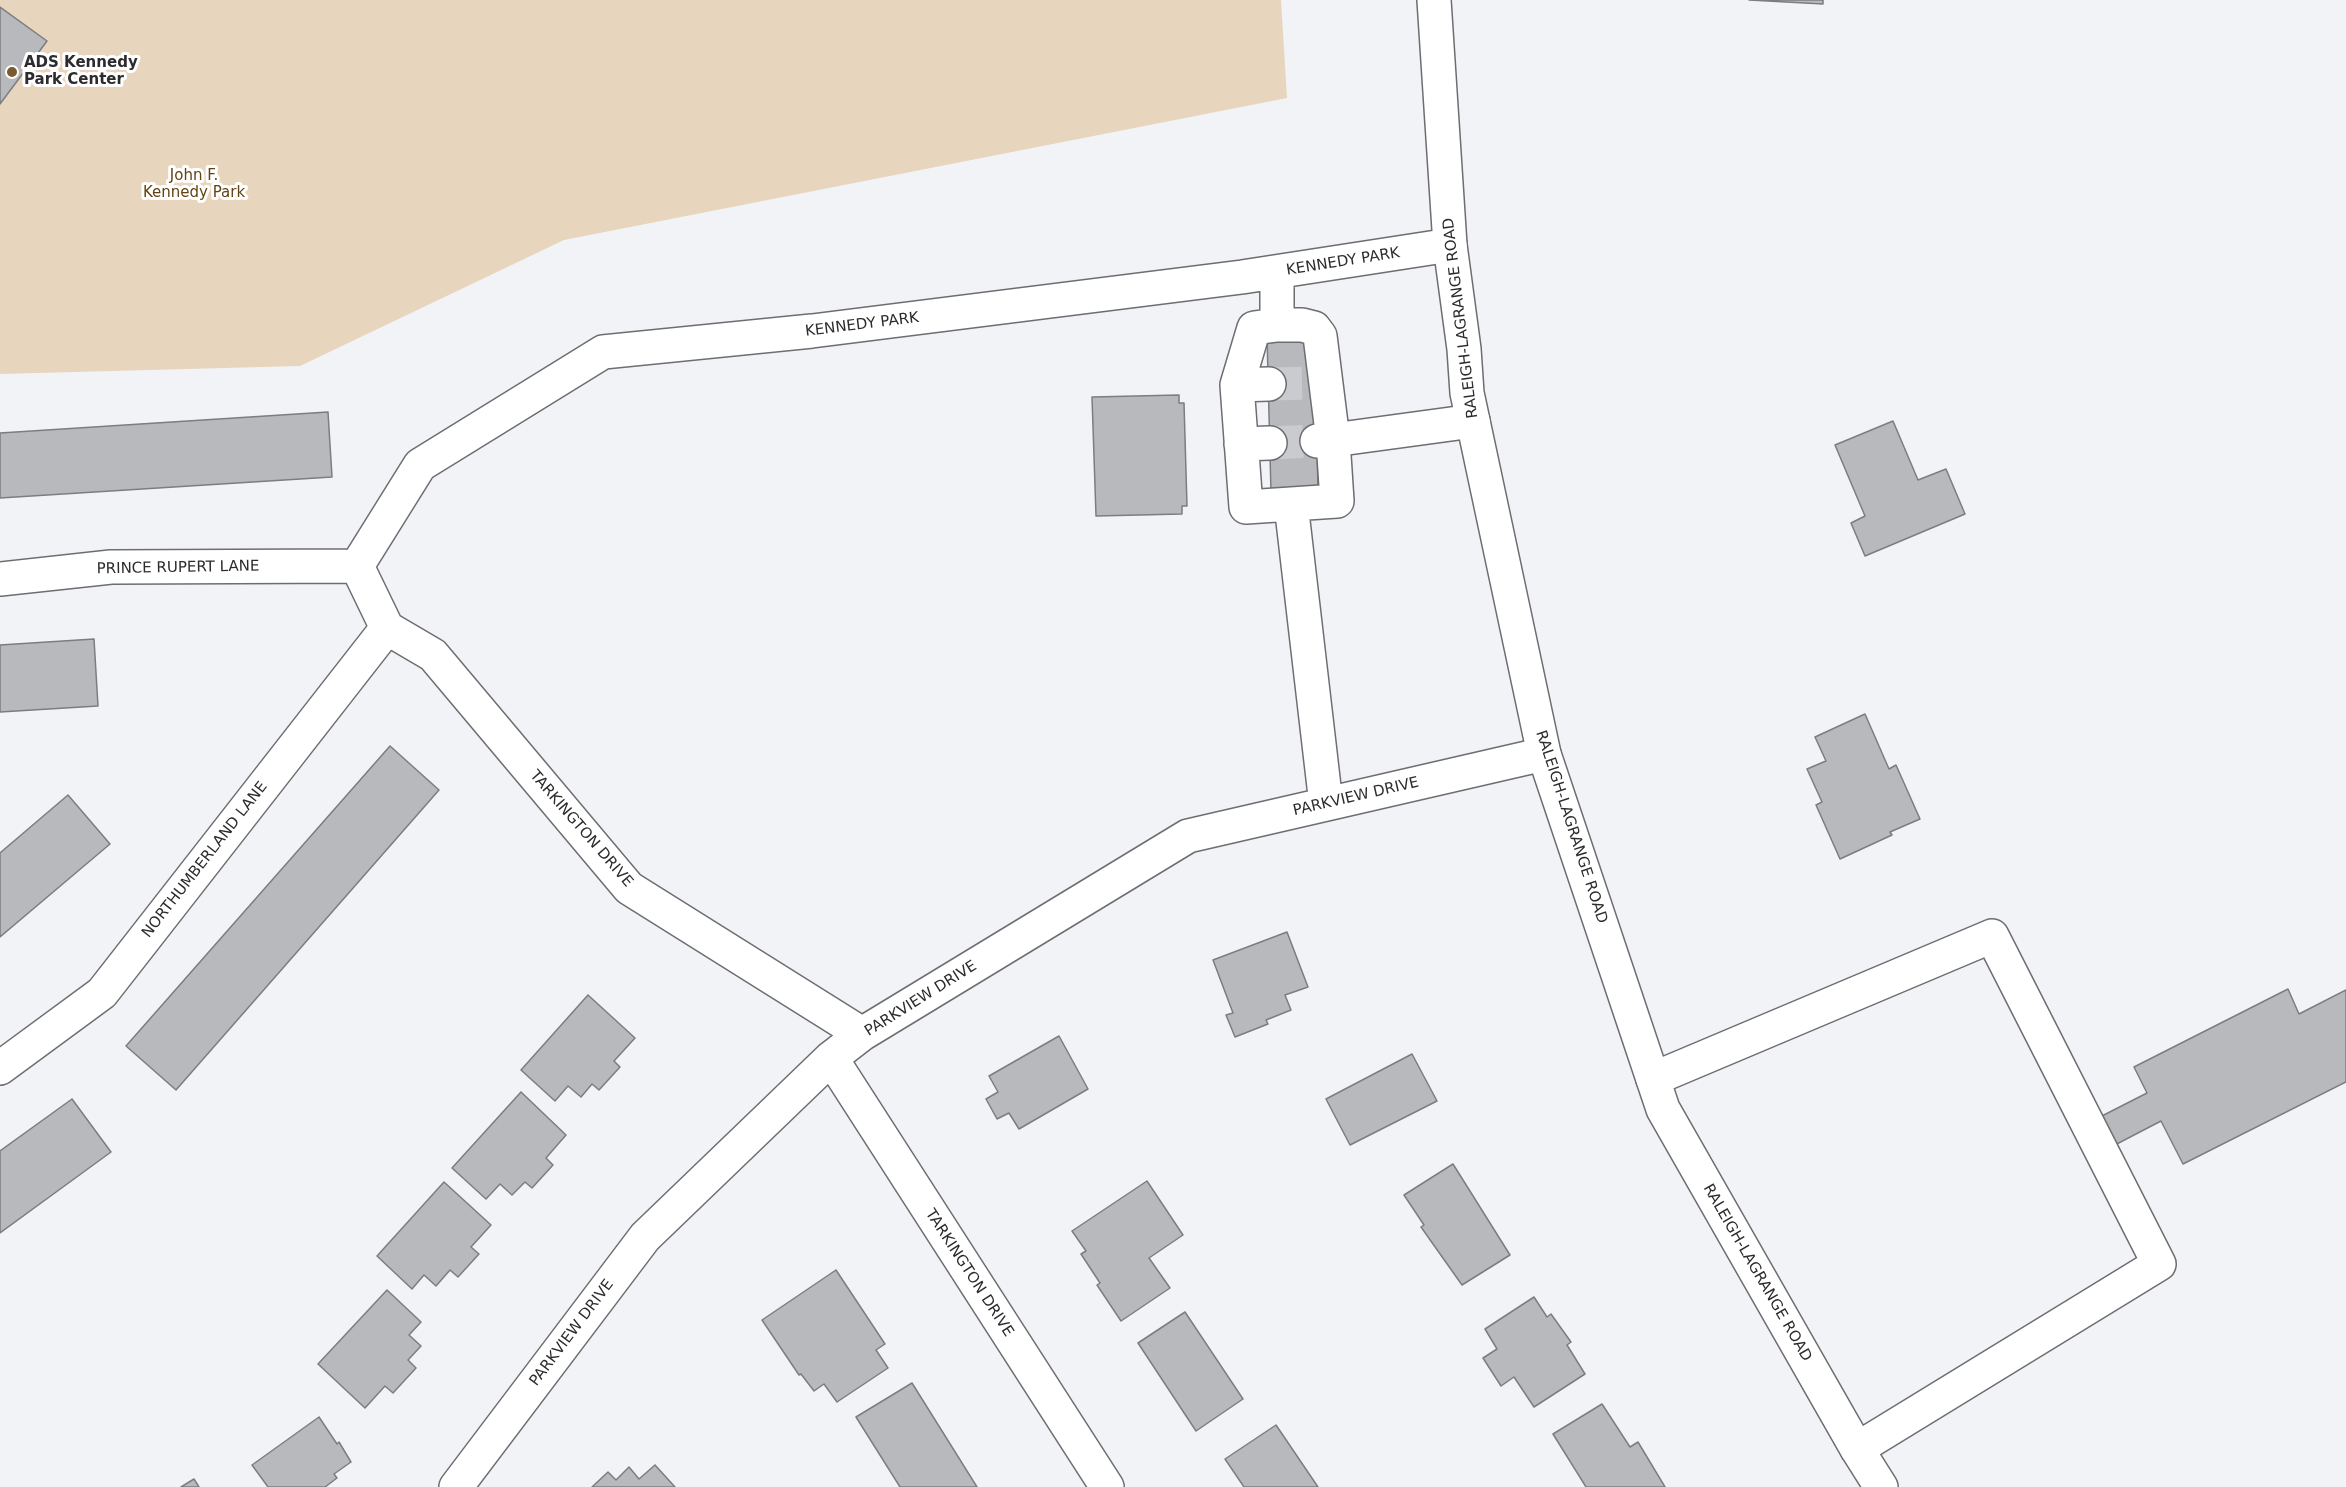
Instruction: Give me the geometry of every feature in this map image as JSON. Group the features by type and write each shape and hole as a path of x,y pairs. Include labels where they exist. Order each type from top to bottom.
{"street":[{"name":"RALEIGH-LAGRANGE ROAD","path":"1434,0 1450,245 1464,349 1467,393 1544,754 1663,1108 1857,1449 1881,1487"},
{"name":"KENNEDY PARK","path":"357,566 420,465 603,352 812,331 1277,272 1450,245"},
{"path":"1277,272 1277,325"},
{"path":"1277,325 1302,325 1314,328 1320,336 1325,441 1337,501 1246,507 1255,443 1254,328 1277,325"},
{"path":"1325,441 1473,421"},
{"path":"1291,504 1326,804"},
{"path":"357,566 387,628"},
{"name":"PRINCE RUPERT LANE","path":"0,579 111,567 357,566"},
{"name":"TARKINGTON DRIVE","path":"387,628 433,655 629,888 862,1034"},
{"name":"NORTHUMBERLAND LANE","path":"0,1068 102,993 387,628"},
{"name":"PARKVIEW DRIVE","path":"456,1487 645,1237 831,1058 862,1034 1188,836 1544,754"},
{"path":"1653,1079 1992,936 2159,1264 1857,1449"},
{"name":"TARKINGTON DRIVE","path":"831,1058 1107,1487"}],"green space":[{"name":"John F. Kennedy Park","path":"0,0 1281,0 1287,98 564,240 300,366 0,374"}],"building":[{"path":"1749,0 1823,0 1823,4"},
{"name":"ADS Kennedy Park Center","path":"0,7 47,41 0,104"},
{"path":"1315,335 1318,492 1271,493 1267,336"},
{"path":"1179,395 1179,403 1184,403 1187,506 1182,506 1182,514 1096,516 1092,397"},
{"path":"328,412 332,477 0,498 0,433"},
{"path":"1893,421 1918,480 1946,469 1965,514 1865,556 1851,523 1865,516 1835,445"},
{"path":"94,639 98,706 0,712 0,645"},
{"path":"1865,714 1889,769 1896,765 1920,819 1840,859 1816,805 1822,802 1807,769 1826,761 1815,737"},
{"path":"390,746 439,790 176,1090 126,1046"},
{"path":"68,795 110,844 0,937 0,853"},
{"path":"1287,932 1308,987 1285,995 1291,1010 1266,1020 1268,1024 1235,1037 1226,1015 1233,1013 1213,960"},
{"path":"2288,989 2299,1014 2346,990 2346,1082 2183,1164 2161,1121 2111,1147 2096,1119 2147,1093 2134,1067"},
{"path":"588,995 635,1038 614,1061 620,1067 599,1090 592,1084 581,1097 568,1086 555,1101 521,1070"},
{"path":"1059,1036 1088,1089 1019,1129 1009,1113 997,1119 986,1099 998,1092 989,1076"},
{"path":"1412,1054 1437,1101 1350,1145 1326,1099"},
{"path":"521,1092 566,1135 546,1158 553,1165 532,1188 525,1182 512,1195 500,1184 486,1199 452,1168"},
{"path":"72,1099 111,1152 0,1233 0,1151"},
{"path":"1453,1164 1510,1255 1462,1285 1421,1227 1424,1225 1404,1195"},
{"path":"1147,1181 1183,1235 1149,1258 1170,1288 1121,1321 1097,1285 1100,1283 1081,1254 1086,1251 1072,1231"},
{"path":"444,1182 491,1225 471,1247 479,1254 458,1277 450,1270 436,1286 424,1275 412,1289 377,1256"},
{"path":"836,1270 885,1344 876,1350 888,1368 837,1402 824,1384 814,1391 801,1374 799,1375 762,1320"},
{"path":"387,1290 421,1322 409,1335 421,1346 408,1360 416,1368 393,1393 385,1386 365,1408 318,1364"},
{"path":"1534,1297 1547,1317 1551,1314 1571,1342 1567,1345 1585,1374 1534,1407 1514,1377 1501,1386 1483,1358 1497,1349 1485,1329"},
{"path":"1185,1312 1243,1399 1196,1431 1138,1343"},
{"path":"912,1383 977,1487 900,1487 856,1417"},
{"path":"1602,1404 1630,1447 1638,1442 1665,1487 1586,1487 1553,1434"},
{"path":"319,1417 337,1444 339,1442 351,1462 334,1474 337,1478 325,1487 268,1487 252,1465"},
{"path":"1276,1425 1318,1487 1244,1487 1225,1459"},
{"path":"655,1465 675,1487 592,1487 608,1472 616,1480 629,1467 639,1479"},
{"path":"194,1479 199,1487 181,1487"}],"tunnel":[{"path":"1269,384 1316,383"},
{"path":"1270,443 1317,441"}],"place":[{"name":"ADS Kennedy Park Center","path":"12,72"}]}
